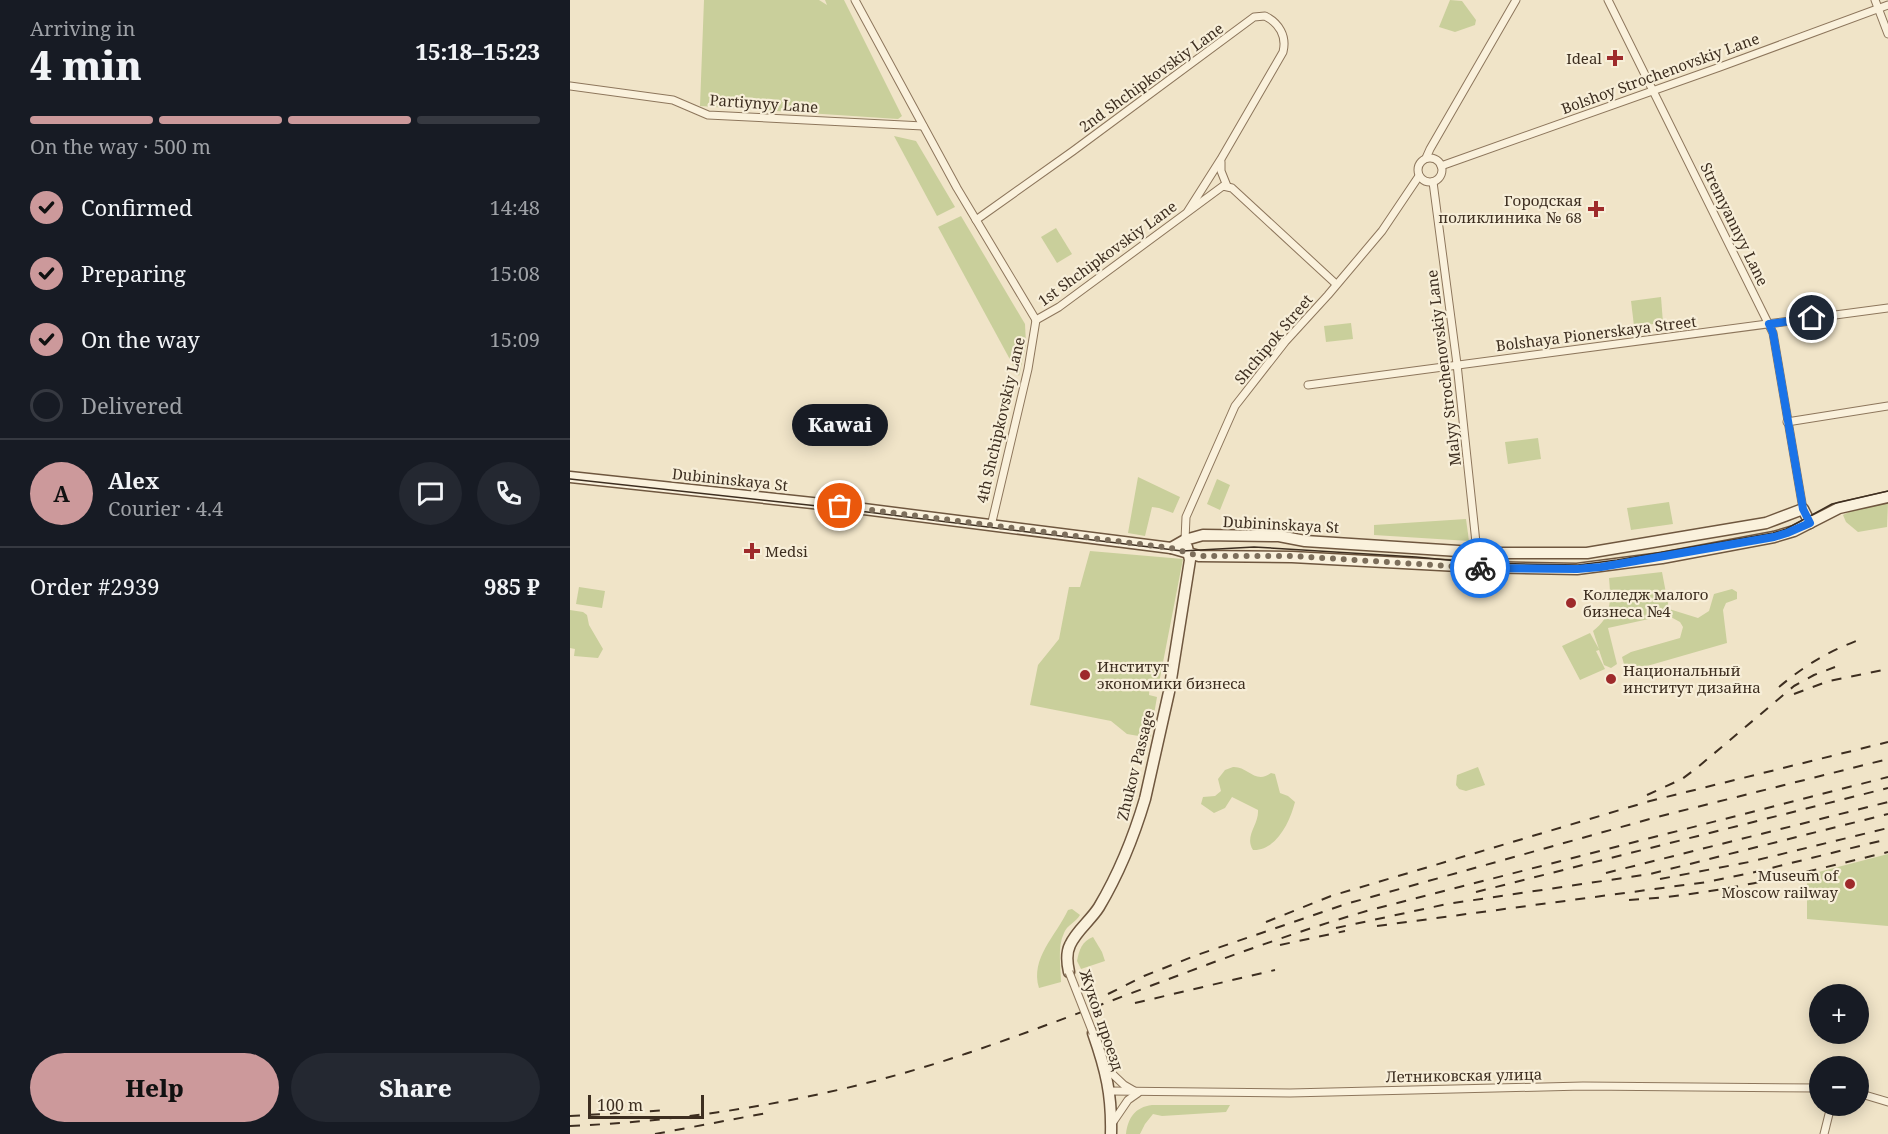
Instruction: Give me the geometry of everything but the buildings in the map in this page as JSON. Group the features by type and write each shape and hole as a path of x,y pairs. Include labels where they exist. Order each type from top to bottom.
{"main road":[{"name":"Dubininskaya St","path":"570,477 840,506 1171,548 1185,540 1203,535 1279,536 1305,541 1477,552 1587,553 1766,523 1803,509"},
{"path":"1171,548 1190,557 1299,557 1477,567 1577,569 1662,558 1754,541 1787,533 1839,508 1888,497"},
{"path":"1803,509 1810,523"},
{"path":"1185,540 1190,557"},
{"name":"Жуков проезд","path":"1069,972 1067,961 1069,946 1096,912 1108,891 1145,799 1169,692 1190,557"},
{"name":"Жуков проезд","path":"1093,1033 1105,1067 1110,1091 1111,1130"}],"street":[{"name":"1st Shchipkovskiy Lane","path":"855,0 976,220 1036,320 1059,307 1188,211 1227,186"},
{"path":"1426,158 1434,158 1441,166 1440,177 1433,182 1425,181 1419,176 1419,165 1426,158 1516,0"},
{"name":"Stremyannyy Lane","path":"1608,0 1773,333 1803,509"},
{"path":"1875,0 1888,34"},
{"name":"Bolshoy Strochenovskiy Lane","path":"1441,166 1888,5"},
{"name":"2nd Shchipkovskiy Lane","path":"976,220 1254,17 1265,16 1277,24 1281,31 1284,39 1283,52 1188,211"},
{"name":"Partiynyy Lane","path":"570,86 673,100 708,115 923,126"},
{"path":"1221,159 1221,171 1227,186 1232,188 1336,284"},
{"name":"Shchipok Street","path":"1185,540 1186,517 1235,406 1285,342 1392,217 1419,176"},
{"name":"Malyy Strochenovskiy Lane","path":"1433,182 1477,552"},
{"name":"Bolshaya Pionerskaya Street","path":"1308,385 1888,308"},
{"name":"4th Shchipkovskiy Lane","path":"991,526 1028,369 1036,320"},
{"path":"1787,422 1888,406"},
{"name":"Жуков проезд","path":"1069,972 1093,1033"},
{"path":"1105,1067 1124,1085 1138,1093 1124,1105 1111,1130"},
{"name":"Летниковская улица","path":"1110,1091 1290,1093 1504,1086 1809,1088"},
{"path":"1869,1096 1888,1102"},
{"path":"1824,1134 1828,1116"}],"green space":[{"path":"704,0 819,0 827,5 825,0 844,0 902,116 898,119 700,106"},
{"path":"1450,0 1462,1 1476,20 1475,25 1455,32 1439,27"},
{"path":"894,136 916,141 955,207 937,216"},
{"path":"961,216 1025,324 1026,344 1019,376 938,227"},
{"path":"1056,228 1072,254 1057,263 1041,237"},
{"path":"1661,297 1663,323 1634,326 1631,301"},
{"path":"1351,323 1353,339 1326,342 1324,326"},
{"path":"1538,438 1541,459 1508,464 1505,442"},
{"path":"1138,477 1180,497 1173,513 1152,507 1145,536 1128,533"},
{"path":"1217,479 1230,485 1220,510 1207,504"},
{"path":"1669,502 1673,524 1631,530 1627,508"},
{"path":"1888,502 1887,527 1858,532 1846,522 1843,515 1857,508"},
{"path":"1466,519 1469,541 1374,535 1374,525"},
{"path":"1090,551 1183,559 1159,683 1150,682 1149,695 1157,697 1150,738 1127,734 1111,721 1030,705 1038,665 1059,639 1069,587 1080,587"},
{"path":"1662,572 1669,609 1698,618 1709,611 1714,594 1732,589 1737,592 1737,599 1726,603 1723,610 1727,643 1647,666 1625,668 1622,657 1631,652 1680,638 1683,627 1680,622 1667,615 1608,628 1617,664 1611,668 1604,665 1599,650 1596,651 1605,669 1580,680 1562,646 1590,633 1599,649 1593,631 1604,620 1609,608 1609,578"},
{"path":"579,587 605,591 602,608 576,604"},
{"path":"570,610 587,615 589,625 603,649 598,658 574,656 575,649 570,648"},
{"path":"1233,767 1260,777 1275,774 1280,793 1295,802 1286,826 1269,846 1253,850 1251,845 1251,835 1258,810 1232,797 1225,808 1214,813 1201,804 1203,797 1215,796 1221,791 1218,779 1225,770"},
{"path":"1478,767 1485,785 1466,791 1459,789 1456,785 1457,775"},
{"path":"1888,854 1888,926 1807,919 1807,875"},
{"path":"1072,909 1080,915 1065,930 1062,939 1061,982 1039,988 1037,977 1041,957 1068,910"},
{"path":"1093,937 1105,961 1081,969 1077,961 1080,950 1086,941"},
{"path":"1152,1105 1230,1105 1226,1112 1162,1116 1153,1114 1140,1134 1126,1134 1133,1114 1141,1108"}],"tram line":[{"path":"570,479 827,507 1182,551 1254,547 1479,563 1578,565 1773,533 1786,529 1832,504 1888,491"}],"railway":[{"path":"1779,687 1819,658 1864,638"},
{"path":"1647,795 1682,779 1794,686 1835,667"},
{"path":"1794,694 1829,681 1888,669"},
{"path":"1266,922 1331,896 1650,801 1888,742"},
{"path":"1108,994 1144,976 1197,955 1346,904 1657,817 1888,759"},
{"path":"570,1126 720,1112 869,1083 965,1054 1217,961 1370,910 1888,777"},
{"path":"1476,892 1888,788"},
{"path":"1606,873 1888,802"},
{"path":"1336,928 1447,904 1650,874 1888,814"},
{"path":"1660,879 1749,862 1888,828"},
{"path":"1377,926 1707,882 1888,839"},
{"path":"1629,900 1727,888 1888,852"},
{"path":"1280,945 1345,931"},
{"path":"1135,1003 1275,970"},
{"path":"570,1116 669,1110"},
{"path":"655,1134 772,1112"}],"way so far":[{"path":"840,506 1171,548 1199,556 1292,556 1480,568"}],"place":[{"name":"Ideal","path":"1615,58"},
{"name":"Городская поликлиника № 68","path":"1596,209"},
{"name":"Kawai","path":"840,506"},
{"name":"Medsi","path":"752,551"},
{"name":"Колледж малого бизнеса №4","path":"1571,603"},
{"name":"Институт экономики бизнеса","path":"1085,675"},
{"name":"Национальный институт дизайна","path":"1611,679"},
{"name":"Museum of Moscow railway","path":"1850,884"}],"route":[{"path":"1480,568 1577,569 1617,565 1774,537 1810,523 1803,509 1773,333 1769,324 1812,318"}]}
